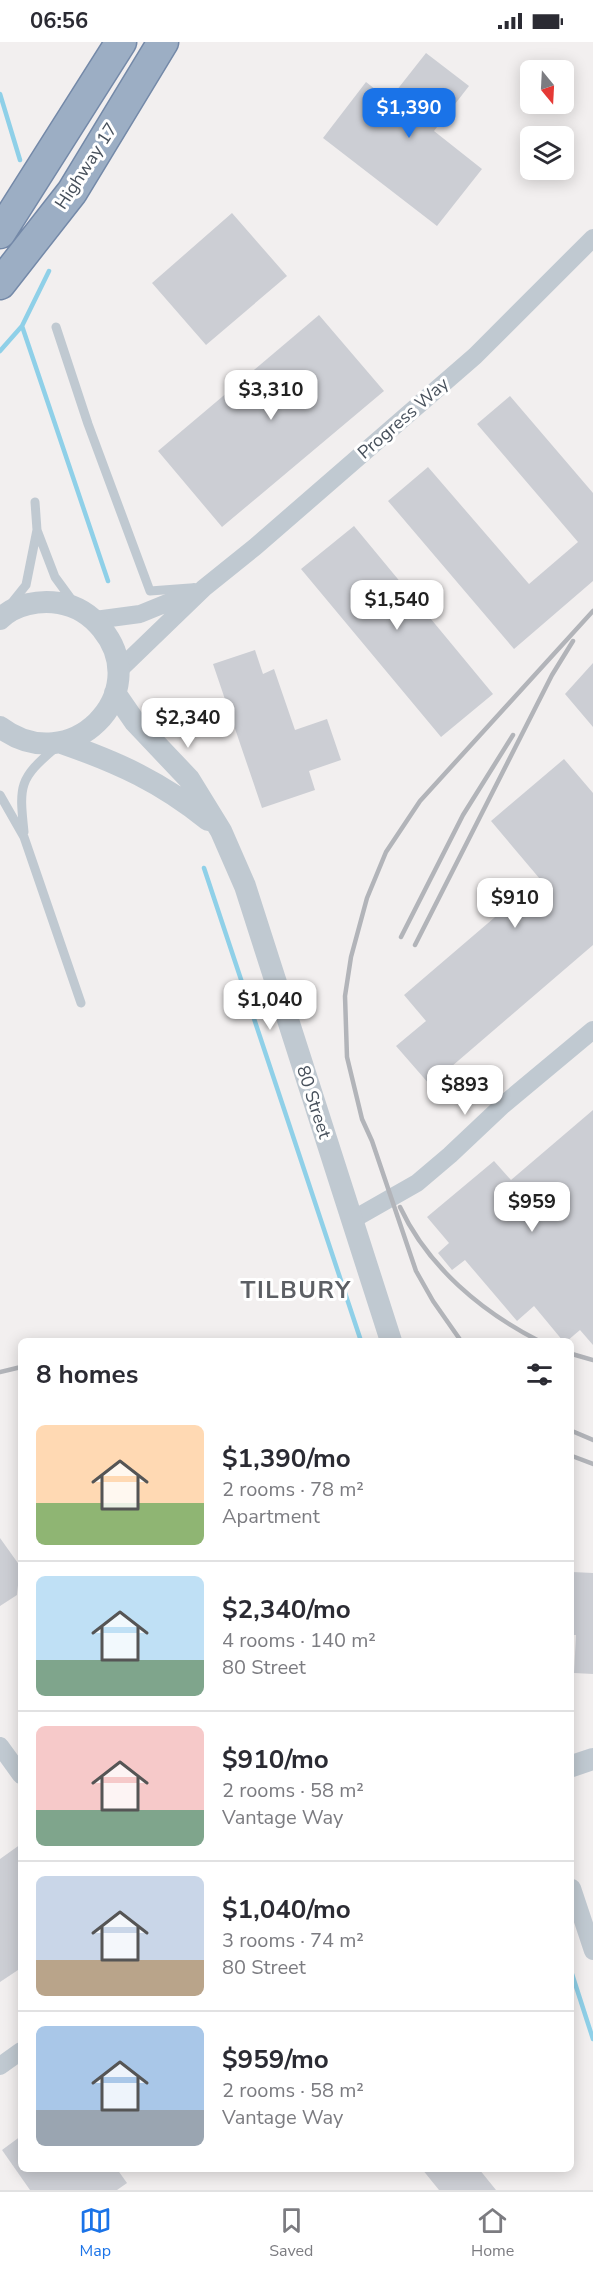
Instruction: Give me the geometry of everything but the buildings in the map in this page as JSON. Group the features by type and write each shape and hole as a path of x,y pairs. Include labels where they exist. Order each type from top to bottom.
{"highway":[{"name":"Highway 17","path":"0,233 121,42"},
{"name":"Highway 17","path":"0,284 72,192 163,42"}],"street":[{"name":"Progress Way","path":"116,682 204,588 255,547 475,356 593,238"},
{"name":"Progress Way","path":"87,615 140,614 204,588"},
{"path":"0,619 5,614 26,604 47,601 68,605 87,615"},
{"name":"80 Street","path":"87,615 107,636 115,654 116,682 135,722 189,779 221,831 245,886 390,1338"},
{"path":"0,727 26,742 46,745 81,736 106,712 116,682"},
{"name":"80 Street","path":"61,743 106,759 147,778 179,797 221,831"},
{"path":"352,1220 417,1183 593,1030"},
{"path":"0,1746 18,1770"},
{"path":"574,1765 593,1759"},
{"path":"574,1894 593,1951"},
{"path":"0,2066 18,2053"}],"lane":[{"path":"56,327 88,424 150,591 204,588"},
{"path":"0,619 26,585 37,530 35,502"},
{"path":"37,530 56,577 87,615"},
{"path":"24,837 20,794 31,768 61,743"},
{"path":"0,795 24,837 81,1003"}],"waterway":[{"path":"0,94 20,160"},
{"path":"49,271 22,326 108,581"},
{"path":"0,351 22,326"},
{"path":"204,868 360,1338"},
{"path":"574,1980 593,2039"}],"railway":[{"path":"459,1338 433,1301 416,1271 372,1141 362,1119 347,1057 345,996 351,957 367,898 386,852 420,801 593,611"},
{"path":"415,945 552,675 573,641"},
{"path":"401,937 463,815 513,735"},
{"path":"400,1207 426,1249 459,1286 497,1316 534,1338"},
{"path":"574,1355 593,1360"},
{"path":"0,1372 18,1368"},
{"path":"574,1432 593,1440"},
{"path":"574,1457 593,1464"}],"district":[{"name":"TILBURY","path":"296,1290"}]}
